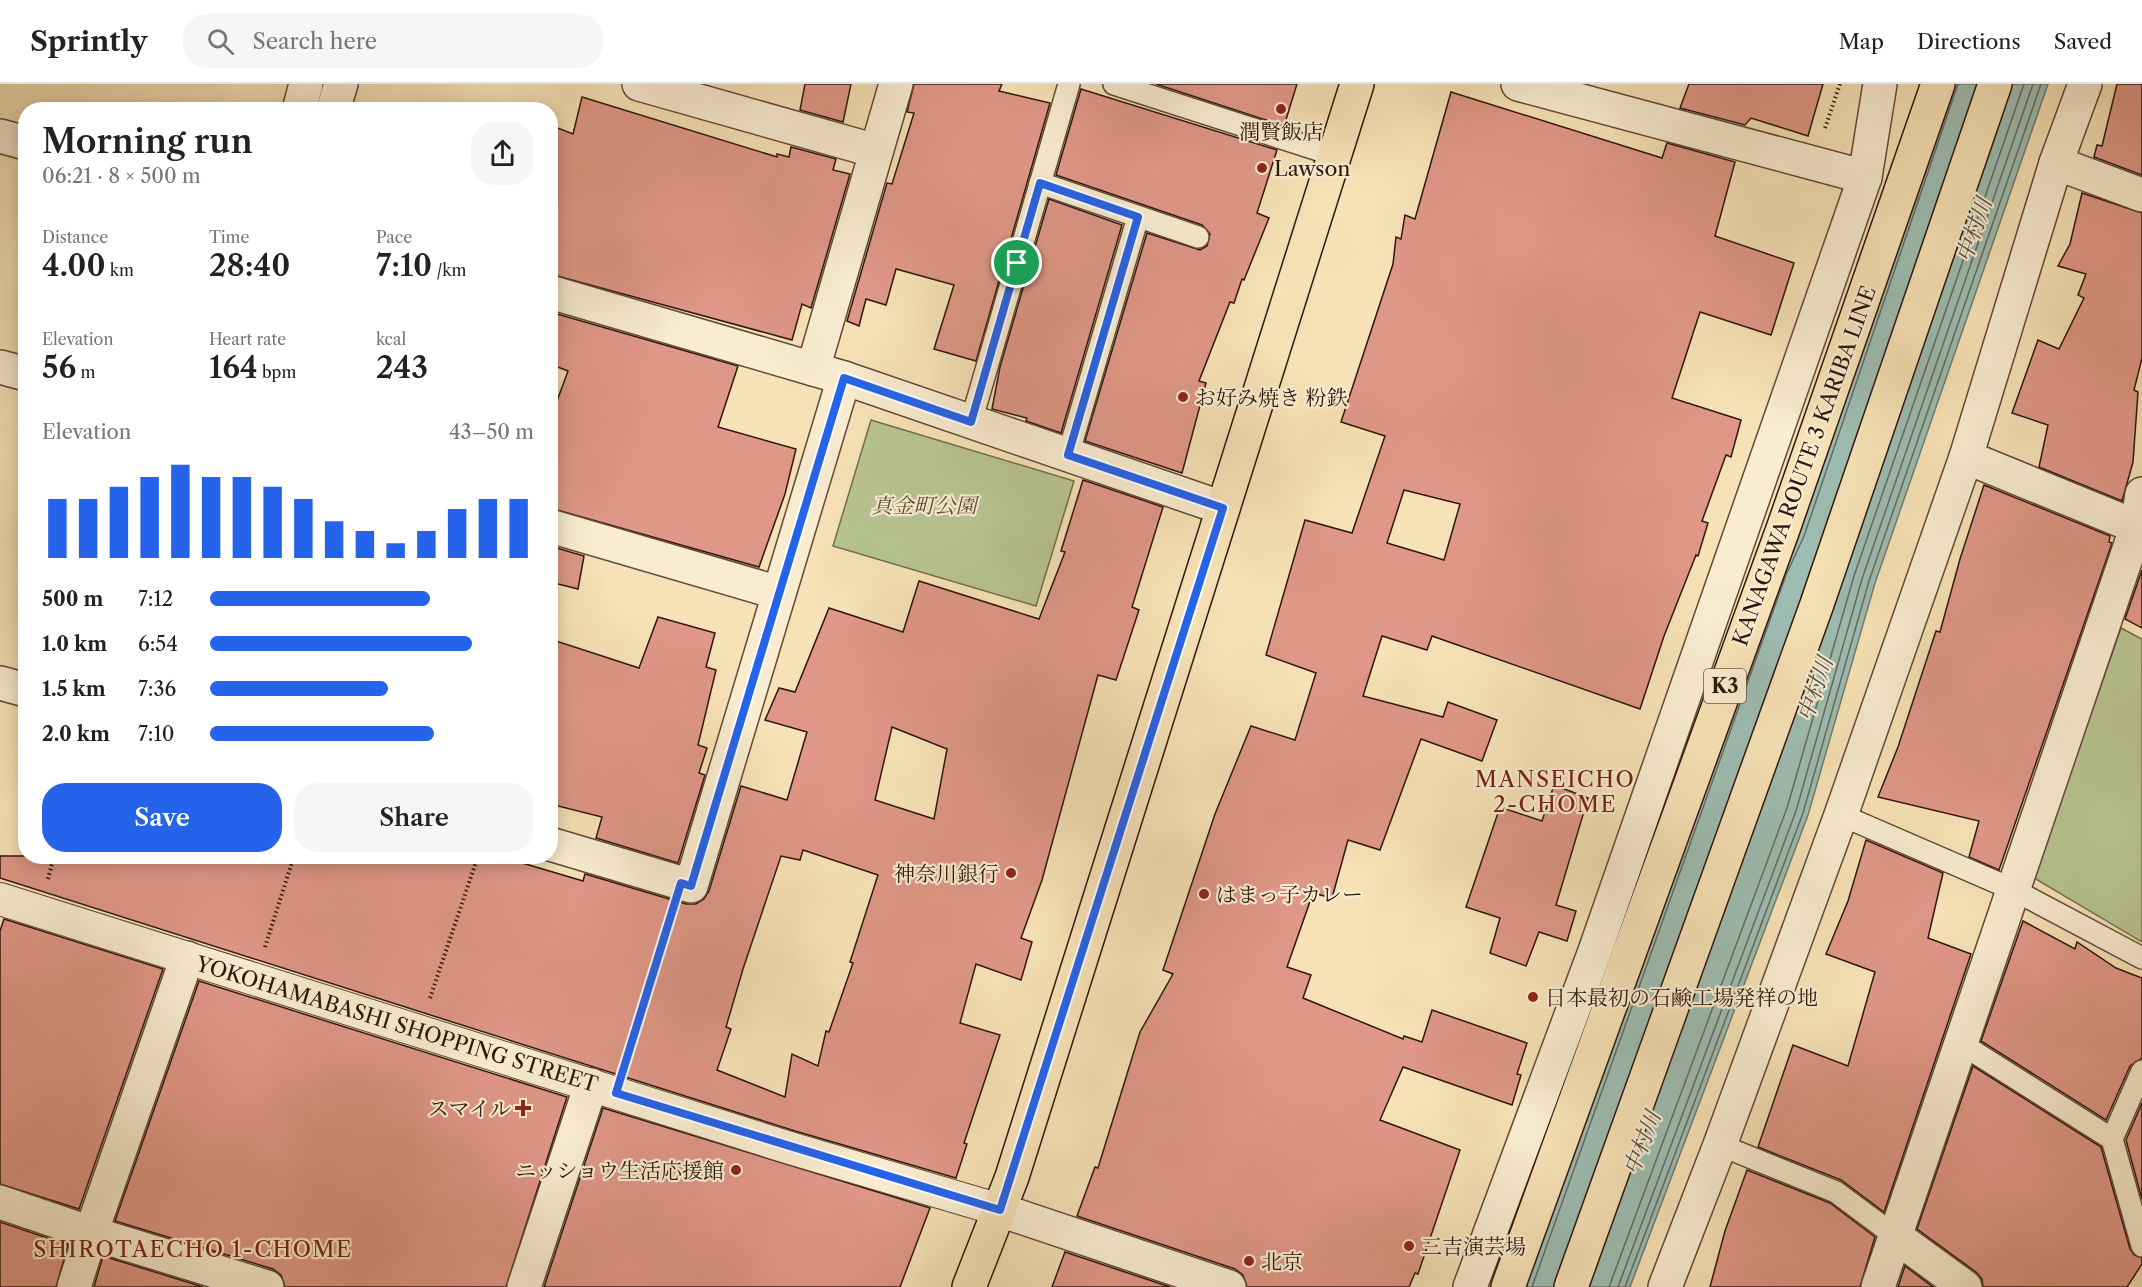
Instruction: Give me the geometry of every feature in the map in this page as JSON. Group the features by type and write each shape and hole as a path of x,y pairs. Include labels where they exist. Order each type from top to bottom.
{"main road":[{"path":"969,1287 1000,1210 1357,84"},
{"name":"KANAGAWA ROUTE 3 KARIBA LINE","path":"1508,1287 1783,529 1938,84"},
{"path":"1571,1287 1817,604 1995,84"}],"street":[{"path":"301,102 306,84"},
{"path":"335,102 341,84"},
{"path":"639,84 876,151"},
{"path":"813,369 896,84"},
{"path":"1518,84 1865,177"},
{"path":"1470,1287 1595,951 1865,177 1880,84"},
{"path":"1665,1287 1720,1145 1841,815 1966,457 2056,163 2085,84"},
{"path":"0,136 18,141"},
{"path":"2056,163 2142,195"},
{"path":"558,294 844,378 1223,508"},
{"path":"0,367 18,372"},
{"path":"558,846 691,886 844,378"},
{"path":"1966,457 2139,528"},
{"path":"1878,1287 2012,889 2139,528 2142,494"},
{"path":"558,528 779,593"},
{"path":"0,683 18,688"},
{"name":"YOKOHAMABASHI SHOPPING STREET","path":"0,899 603,1089 1000,1210"},
{"path":"74,1287 187,958"},
{"path":"524,1287 603,1089"},
{"path":"0,1202 91,1233 267,1287"},
{"path":"1000,1210 1229,1287"},
{"path":"1895,1236 1965,1287"}],"lane":[{"path":"971,422 1069,84"},
{"path":"1114,84 1334,155"},
{"path":"1040,183 1198,237"},
{"path":"1068,455 1138,217"},
{"path":"1841,815 2012,889 2142,958"},
{"path":"1960,1043 2112,1139"},
{"path":"2142,1071 2112,1139 2142,1246"},
{"path":"1720,1145 1836,1192 1895,1236"}],"path":[{"path":"1813,163 1840,84"},
{"path":"255,979 291,864"},
{"path":"419,1031 474,864"},
{"path":"603,1089 681,883"}],"green space":[{"name":"真金町公園","path":"871,420 1074,481 1036,606 833,546"},
{"path":"2121,628 2142,639 2142,942 2034,878"}],"water":[{"name":"中村川","path":"1936,84 2048,84 1875,583 1808,815 1630,1287 1508,1287"}],"building":[{"path":"805,84 851,84 843,122 800,110"},
{"path":"914,84 1002,84 999,91 1050,103 976,361 934,349 954,285 896,269 886,305 866,299 859,326 847,321 887,183 892,184 914,113 907,112"},
{"path":"1156,84 1297,84 1284,126"},
{"path":"1689,84 1823,84 1808,136 1751,118 1745,125 1680,108"},
{"path":"2117,84 2142,84 2142,175 2094,157 2097,145 2102,146"},
{"path":"1081,89 1277,150 1257,213 1269,218 1234,303 1230,302 1199,381 1206,383 1182,473 1085,441 1147,233 1200,250 1207,246 1210,234 1202,225 1056,175"},
{"path":"1451,92 1662,158 1667,143 1735,162 1715,236 1794,263 1771,335 1700,312 1672,398 1741,420 1731,457 1726,455 1702,521 1708,523 1698,556 1696,555 1664,636 1640,709 1432,636 1427,650 1382,636 1363,696 1443,717 1448,702 1497,720 1482,761 1421,739 1380,850 1348,840 1332,898 1313,893 1287,967 1311,975 1303,998 1403,1039 1404,1036 1422,1042 1432,1010 1527,1043 1517,1074 1521,1075 1512,1105 1403,1067 1380,1120 1460,1150 1418,1274 1415,1273 1409,1287 1247,1287 1243,1275 1235,1269 1077,1216 1095,1167 1098,1168 1140,1032 1173,974 1163,970 1215,814 1251,726 1295,740 1316,673 1266,655 1305,520 1352,533 1385,436 1341,422 1393,264 1396,237 1401,239 1405,215 1415,219","holes":["1404,490 1460,504 1444,560 1387,543"]},
{"path":"582,97 777,157 777,154 789,157 791,147 836,159 833,170 850,174 811,308 802,304 792,340 558,276 558,128 573,134"},
{"path":"2082,193 2142,213 2142,358 2134,390 2138,392 2133,462 2122,501 2039,467 2048,425 2012,413 2038,340 2059,349 2084,298 2078,295 2086,274 2058,266 2070,244"},
{"path":"1049,199 1122,225 1061,433 1026,421 1027,418 992,409 1000,367"},
{"path":"558,314 738,366 718,427 796,449 785,494 759,567 558,510 558,398 568,371 558,367"},
{"path":"1083,480 1163,507 1132,607 1139,610 1116,680 1098,675 1042,880 1021,938 1032,942 1021,980 976,964 960,1023 1000,1035 964,1143 967,1144 956,1178 795,1131 0,878 0,856 18,856 18,864 526,864 583,881 585,874 686,904 696,904 704,899 709,891 741,786 787,800 807,732 765,720 779,688 795,692 829,608 903,632 919,581 1039,619 1065,552 1061,551","holes":["892,727 947,749 934,819 875,800","803,850 878,875 850,962 853,963 829,1032 826,1031 818,1066 792,1054 785,1097 717,1070 731,1029 726,1027 743,969 781,856 800,860"]},
{"path":"1984,485 2110,536 2109,542 2112,543 1999,870 1969,857 1979,821 1878,797 1898,747 1936,631 1940,632"},
{"path":"558,548 584,556 578,589 558,584"},
{"path":"2142,570 2142,628 2125,619"},
{"path":"658,617 715,633 706,667 716,670 698,745 707,748 699,773 705,775 678,863 596,838 602,817 558,806 558,642 639,668"},
{"path":"1554,785 1588,798 1556,905 1576,911 1567,941 1539,932 1526,966 1490,953 1500,918 1466,907 1500,807 1542,821"},
{"path":"1866,840 1943,873 1928,938 1971,954 1884,1212 1841,1180 1758,1147 1793,1045 1848,1066 1875,972 1826,954 1848,901"},
{"path":"4,919 163,969 79,1209 0,1184 0,931"},
{"path":"2023,921 2075,949 2077,942 2116,968 2142,978 2142,1058 2130,1066 2106,1120 1981,1041"},
{"path":"199,981 567,1097 506,1287 285,1287 281,1275 273,1269 115,1221"},
{"path":"1973,1066 2101,1147 2130,1249 2134,1255 2142,1258 2142,1264 2127,1287 1983,1287 1982,1279 1976,1272 1917,1229"},
{"path":"2142,1103 2142,1199 2126,1140"},
{"path":"603,1108 930,1208 900,1287 544,1287"},
{"path":"1747,1170 1830,1203 1875,1237 1860,1287 1710,1287 1725,1231"},
{"path":"0,1222 68,1245 56,1287 0,1287"},
{"path":"1065,1252 1170,1287 1052,1287"},
{"path":"103,1256 203,1287 94,1287"},
{"path":"1905,1266 1933,1287 1898,1287"}],"place":[{"name":"潤賢飯店","path":"1281,109"},
{"name":"Lawson","path":"1262,168"},
{"name":"お好み焼き 粉鉄","path":"1183,397"},
{"name":"神奈川銀行","path":"1011,873"},
{"name":"はまっ子カレー","path":"1204,894"},
{"name":"日本最初の石鹸工場発祥の地","path":"1533,997"},
{"name":"スマイル","path":"523,1108"},
{"name":"ニッショウ生活応援館","path":"736,1170"},
{"name":"三吉演芸場","path":"1409,1246"},
{"name":"北京","path":"1249,1261"}],"district":[{"name":"MANSEICHO 2-CHOME","path":"1555,792"},
{"name":"SHIROTAECHO 1-CHOME","path":"193,1249"}],"route":[{"path":"1040,183 1138,217 1068,455 1223,508 1000,1210 848,1166 616,1093 681,883 691,886 844,378 971,422 1017,263 1040,183"}]}
